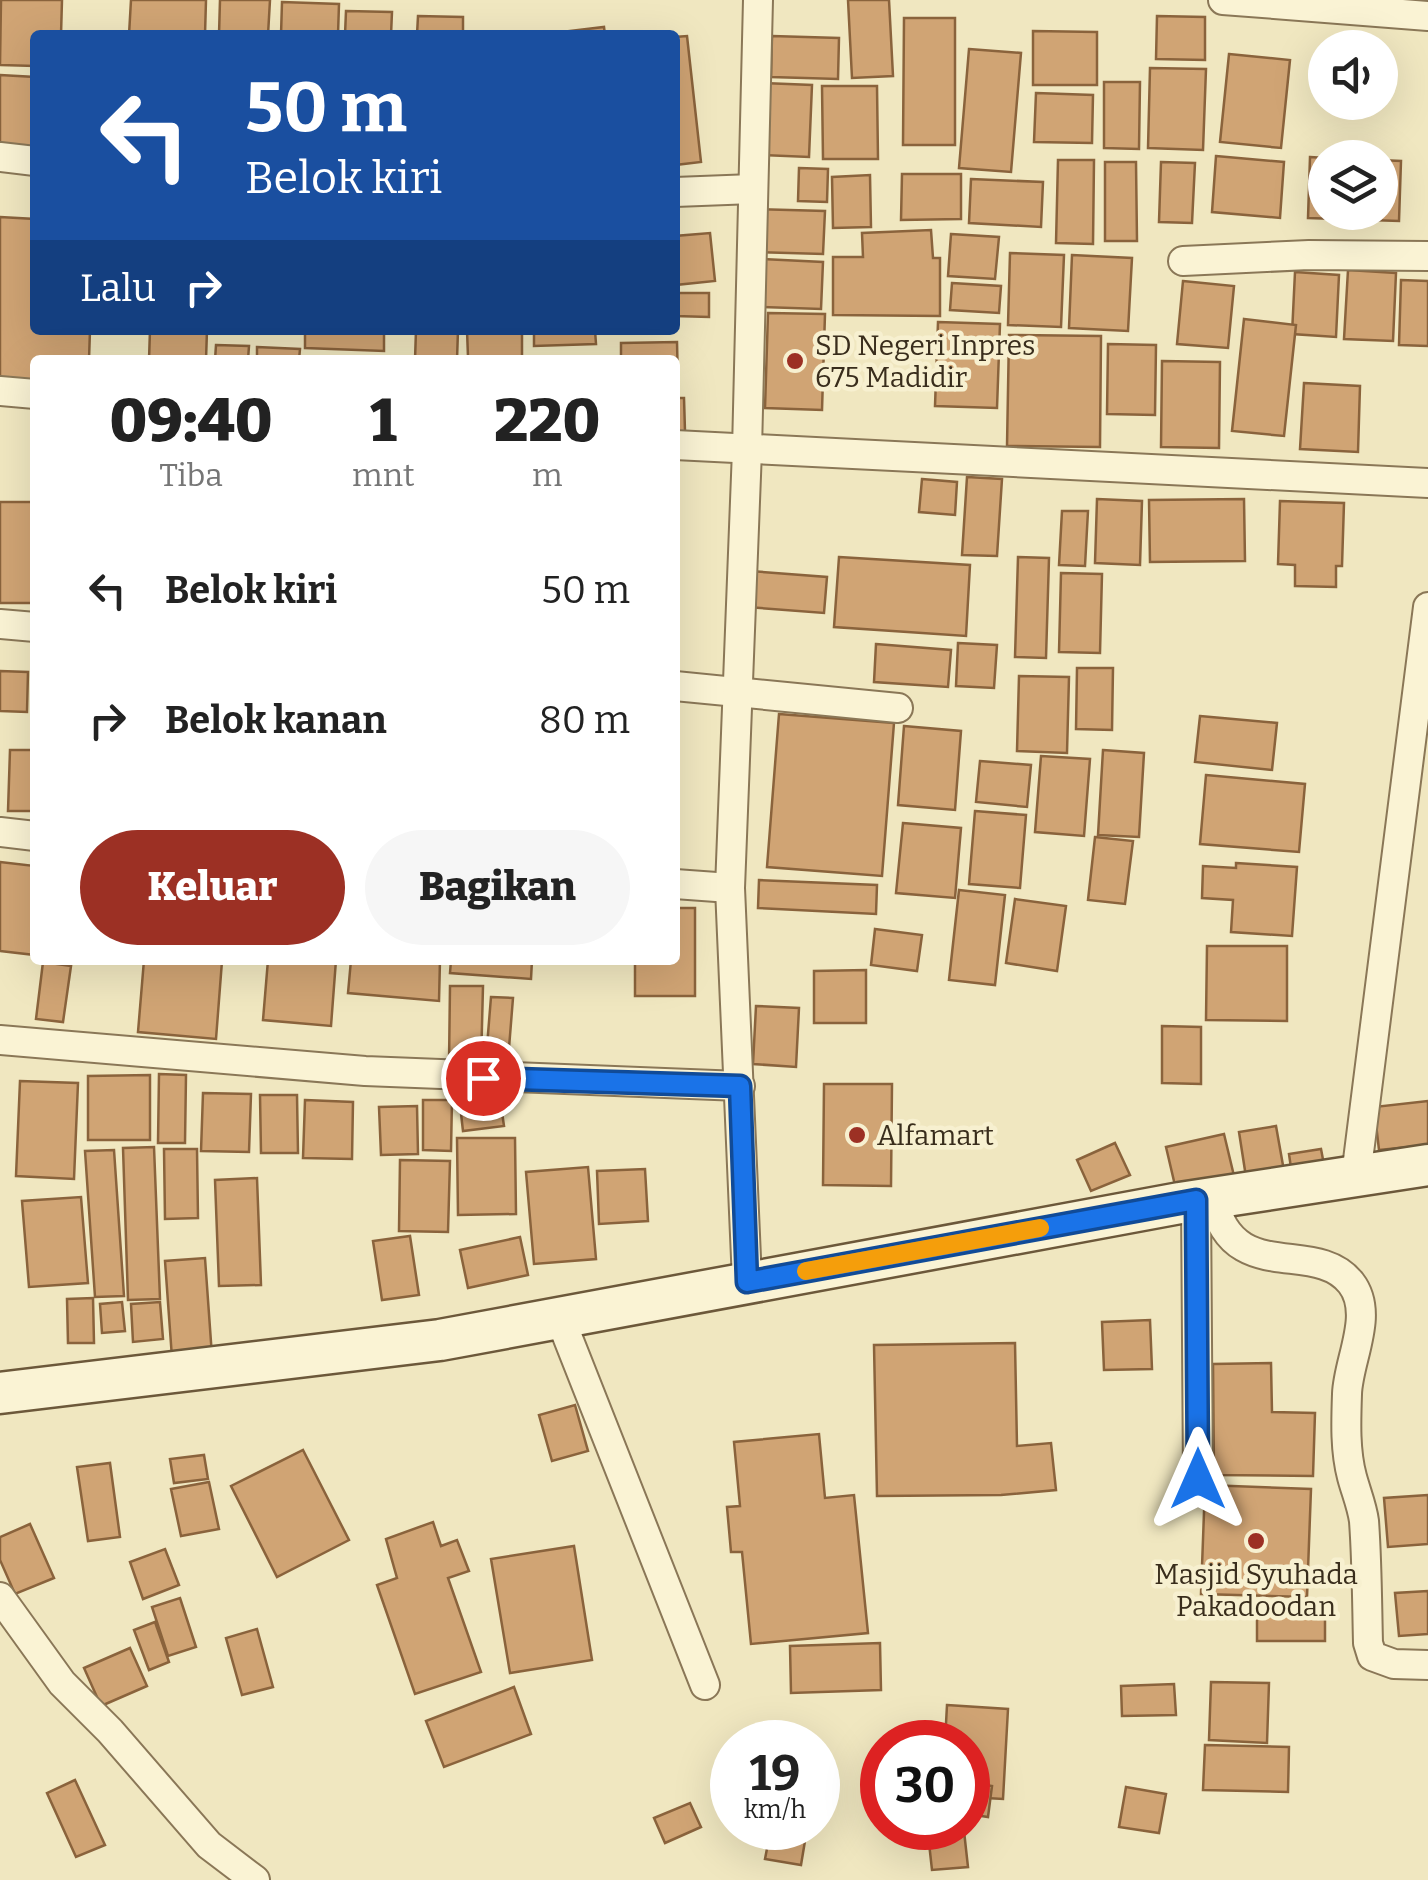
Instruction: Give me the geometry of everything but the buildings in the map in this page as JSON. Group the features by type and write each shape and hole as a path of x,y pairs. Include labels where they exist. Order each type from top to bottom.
{"street":[{"path":"747,1282 730,888 747,450 758,0"},
{"path":"1223,0 1428,16"},
{"path":"0,157 30,160"},
{"path":"680,192 753,189"},
{"path":"1182,260 1428,256"},
{"path":"0,391 30,394"},
{"path":"680,445 1428,483"},
{"path":"1356,1176 1428,607"},
{"path":"0,624 30,627"},
{"path":"680,686 898,708"},
{"path":"0,832 30,835"},
{"path":"680,884 730,888"},
{"path":"0,1040 366,1071 740,1086"},
{"path":"0,1393 440,1340 1205,1199 1428,1165"},
{"path":"1198,1479 1205,1199"},
{"path":"1205,1199 1228,1235 1245,1248 1322,1266 1340,1273 1352,1284 1361,1314 1347,1388 1348,1457 1364,1520 1368,1644 1372,1656 1382,1662 1428,1665"},
{"path":"560,1318 705,1685"},
{"path":"0,1597 62,1683 110,1731 209,1845 255,1880"}],"slow traffic":[{"path":"806,1271 1040,1228"}],"place":[{"name":"SD Negeri Inpres 675 Madidir","path":"795,361"},
{"name":"Alfamart","path":"857,1135"},
{"name":"Masjid Syuhada Pakadoodan","path":"1256,1541"}],"route":[{"path":"483,1078 740,1086 747,1282 1196,1200 1198,1479"}]}
